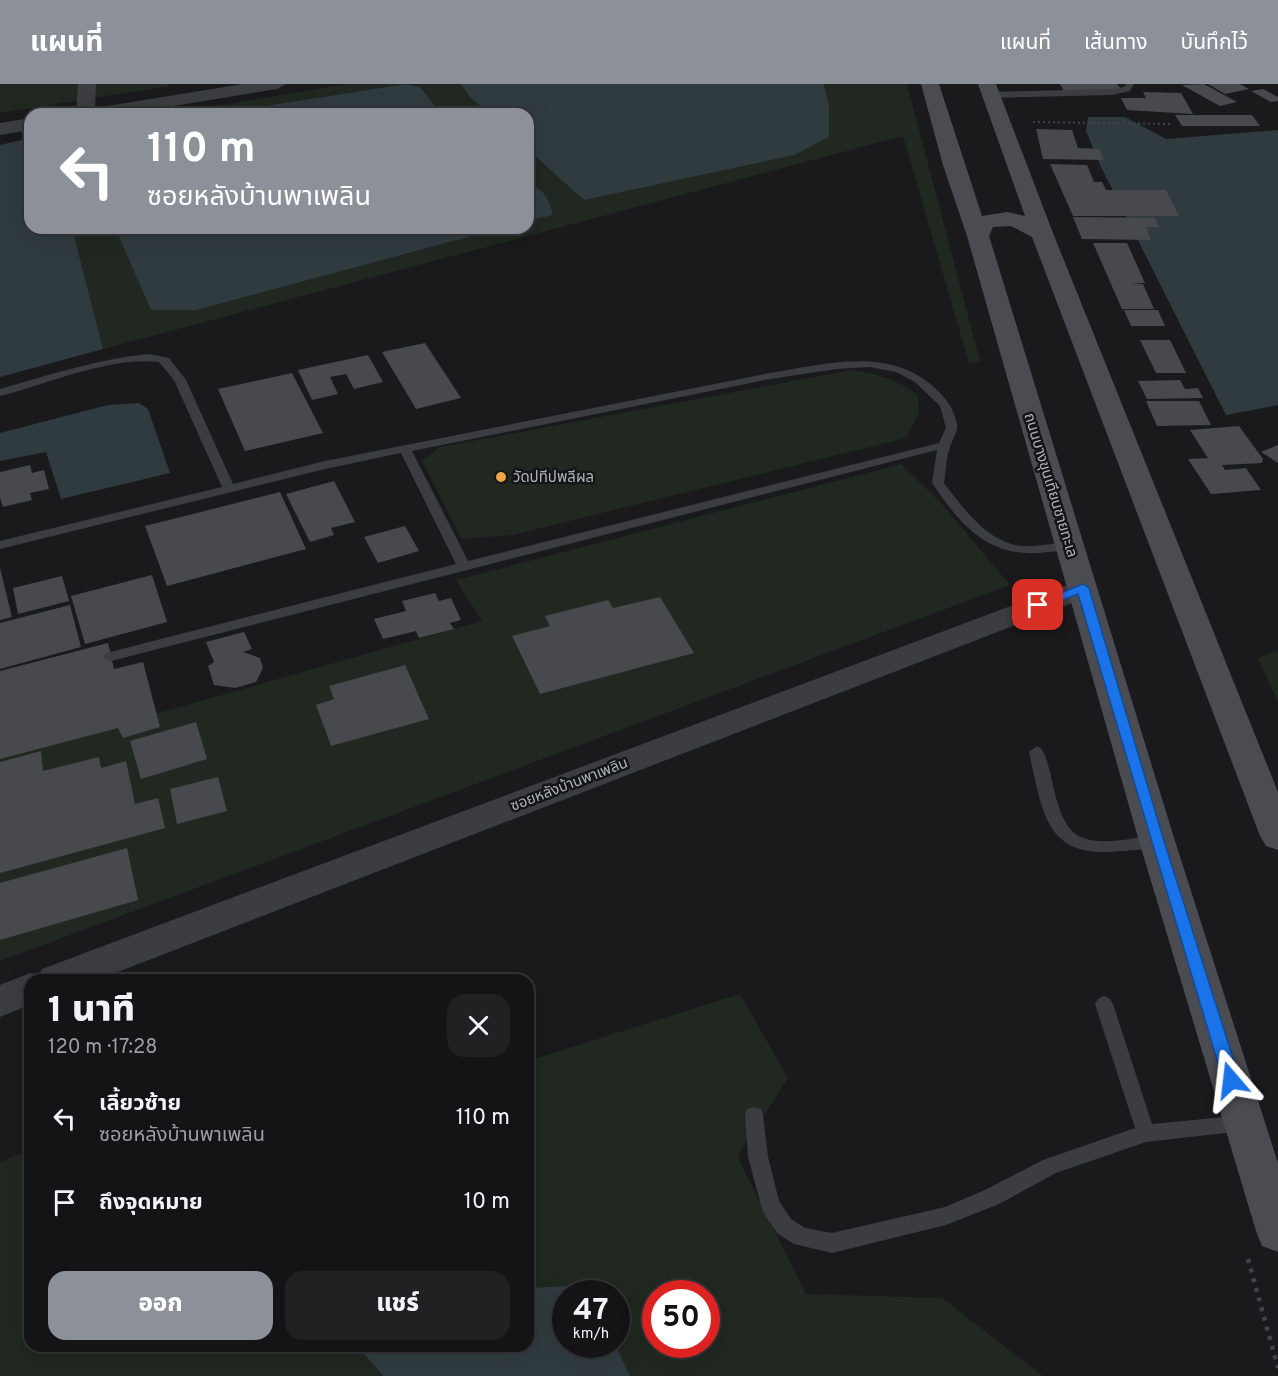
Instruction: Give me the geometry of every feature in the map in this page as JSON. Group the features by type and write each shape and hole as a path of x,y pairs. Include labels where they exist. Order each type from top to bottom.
{"main road":[{"name":"ถนนบางขุนเทียนชายทะเล","path":"930,84 953,165 978,236 1157,841 1278,1231"},
{"path":"989,89 1042,233 1278,836"},
{"path":"978,236 984,223 1003,219 1026,223 1042,233"}],"street":[{"path":"85,108 87,84"},
{"path":"129,108 277,84"},
{"path":"132,86 135,107"},
{"path":"0,129 24,125"},
{"name":"ซอยหลังบ้านพาเพลิน","path":"71,974 1083,588"},
{"path":"0,1000 24,991"}],"lane":[{"path":"989,89 1112,92 1127,89 1130,84"},
{"path":"0,393 142,358 161,359 170,365 180,380 229,489"},
{"path":"0,545 405,449 770,376 870,364 899,369 909,374 919,380 946,405 952,428 944,445 938,483 955,507 978,530 1003,545 1018,550 1068,546"},
{"path":"111,656 944,445"},
{"path":"405,449 463,565"},
{"path":"1037,752 1049,801 1064,835 1077,843 1096,846 1157,841"},
{"path":"1104,1004 1146,1133"},
{"path":"754,1114 759,1157 770,1205 784,1226 792,1232 801,1237 832,1243 946,1216 992,1197 1050,1166 1146,1133 1245,1124"}],"path":[{"path":"1002,122 1170,124"}],"shaded area":[{"path":"0,84 169,84 169,86 0,113"},
{"path":"348,84 406,84 252,108 203,108"},
{"path":"406,84 420,87 436,108 252,108"},
{"path":"410,84 461,84 469,96 482,108 436,108 420,87"},
{"path":"461,84 824,84 829,106 829,137 794,155 584,200 534,155 534,108 482,108 469,96"},
{"path":"824,84 907,84 980,361 969,363 903,136 103,349 74,234 118,234 151,310 196,310 480,234 534,234 534,219 553,214 534,187 534,155 584,200 829,106"},
{"path":"1088,117 1125,117 1166,139 1278,130 1278,405 1226,415 1100,165 1086,131"},
{"path":"24,139 24,234 74,234 103,349 0,377 0,145"},
{"path":"534,187 545,195 553,215 534,220"},
{"path":"118,234 480,234 196,310 151,310"},
{"path":"852,370 886,378 918,395 919,413 906,438 513,535 462,539 422,461 440,447"},
{"path":"139,403 148,409 170,473 61,499 46,452 0,461 0,433 108,405"},
{"path":"901,464 941,503 1010,585 0,961 0,758 482,621 456,580"},
{"path":"1278,650 1278,702 1258,658"},
{"path":"740,994 788,1078 737,1156 806,1294 942,1298 1043,1376 630,1376 622,1358 630,1358 630,1280 552,1280 552,1287 534,1288 534,1059"},
{"path":"24,1152 24,1352 362,1352 383,1376 0,1376 0,1162"},
{"path":"552,1287 552,1358 622,1358 630,1376 383,1376 362,1352 534,1352 534,1288"}],"building":[{"path":"1060,84 1117,84 1121,89 1064,91"},
{"path":"1204,84 1237,102 1220,106 1182,85"},
{"path":"1208,84 1240,84 1249,89 1225,94"},
{"path":"1263,89 1278,97 1278,101 1271,102 1251,91"},
{"path":"1143,92 1181,93 1193,114 1127,110 1121,98 1146,98"},
{"path":"1175,115 1252,115 1260,126 1182,126"},
{"path":"1036,129 1072,130 1078,148 1100,149 1103,160 1043,159"},
{"path":"1050,164 1087,165 1094,182 1102,182 1106,190 1166,190 1179,216 1073,216"},
{"path":"1073,217 1155,218 1159,227 1146,227 1151,240 1082,239"},
{"path":"1093,243 1127,243 1145,283 1130,283 1143,284 1154,309 1122,309"},
{"path":"1124,310 1158,310 1165,326 1131,326"},
{"path":"1140,340 1170,340 1186,373 1156,373"},
{"path":"425,343 461,398 416,409 382,352"},
{"path":"368,355 383,382 354,389 346,374 330,377 338,394 312,400 298,370"},
{"path":"292,373 323,433 245,451 218,389"},
{"path":"1180,380 1185,389 1198,388 1203,398 1147,399 1138,381"},
{"path":"1146,401 1199,401 1211,425 1157,426"},
{"path":"1239,426 1263,459 1262,463 1222,465 1225,470 1246,468 1261,490 1211,494 1188,459 1208,458 1190,430"},
{"path":"1278,445 1278,463 1261,452"},
{"path":"30,465 32,473 44,470 49,489 30,493 32,500 3,507 0,498 0,472"},
{"path":"334,481 355,522 331,528 334,535 310,542 286,494"},
{"path":"280,492 306,549 167,586 145,526"},
{"path":"405,526 419,551 378,563 364,537"},
{"path":"0,568 12,617 0,620"},
{"path":"152,575 167,622 85,644 71,596"},
{"path":"62,576 69,601 18,614 13,588"},
{"path":"435,593 439,601 451,598 461,620 450,623 454,629 419,638 416,631 383,639 374,619 406,611 402,601"},
{"path":"660,597 694,653 540,694 512,636 550,626 545,616 608,600 613,608"},
{"path":"70,605 81,647 0,669 0,623"},
{"path":"244,632 252,649 243,652 260,658 263,668 256,682 235,688 214,685 208,666 214,662 206,642"},
{"path":"108,643 114,669 143,662 160,727 123,738 118,728 0,759 0,671"},
{"path":"405,665 429,719 331,746 316,705 334,699 329,686"},
{"path":"196,722 207,759 141,779 130,741"},
{"path":"41,751 43,771 99,757 101,768 126,761 135,804 158,798 165,828 0,873 0,762"},
{"path":"218,777 227,811 177,824 170,789"},
{"path":"127,848 138,900 0,940 0,883"}],"place":[{"name":"วัดปทีปพลีผล","path":"501,477"}],"route":[{"path":"1038,605 1083,588 1157,841 1231,1080"}]}
